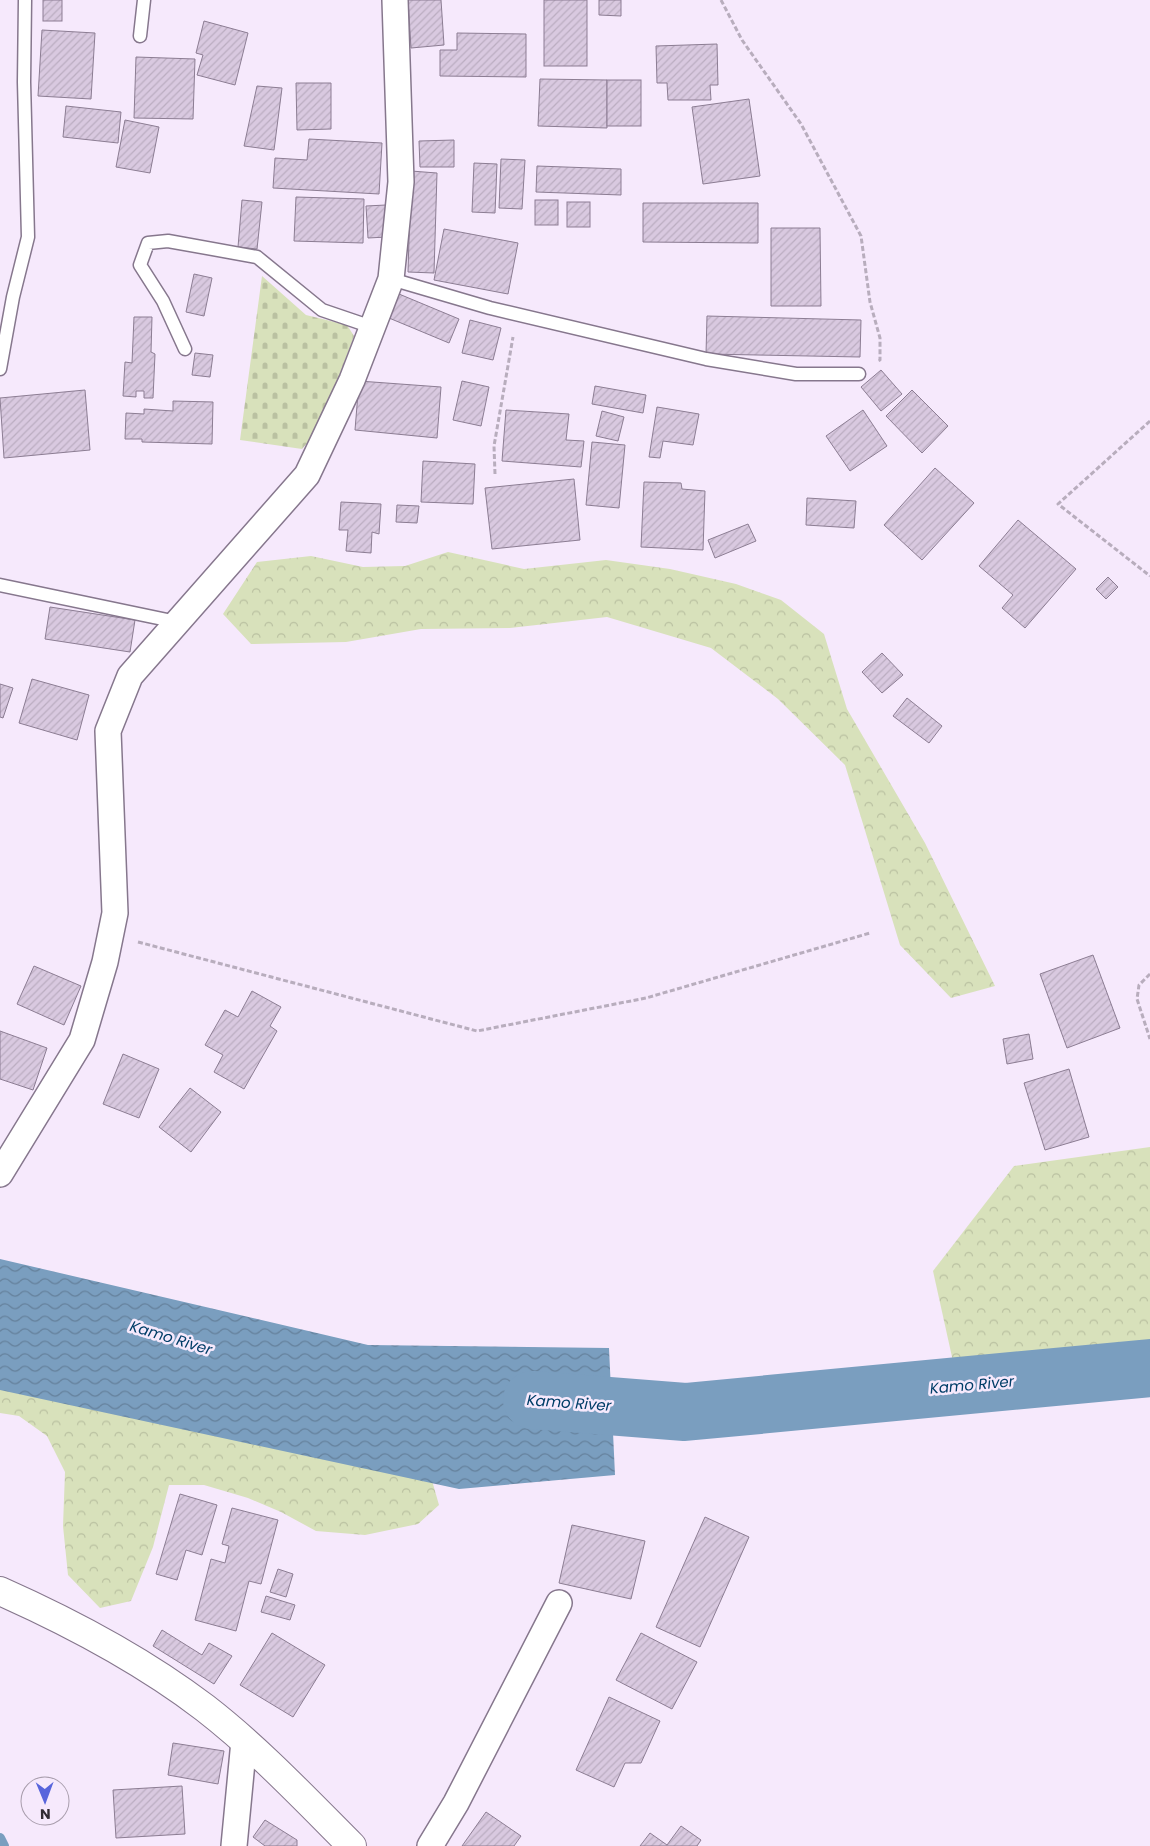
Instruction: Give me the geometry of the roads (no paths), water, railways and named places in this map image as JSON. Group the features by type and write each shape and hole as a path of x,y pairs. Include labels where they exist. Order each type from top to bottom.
{"main road":[{"path":"0,1591 45,1611 139,1662 167,1680 244,1741 352,1846"}],"street":[{"path":"0,1174 82,1040 105,962 115,913 108,731 130,676 307,475 352,380 391,279 400,182 395,0"},
{"path":"430,1846 456,1803 559,1602"},
{"path":"234,1846 244,1741"}],"lane":[{"path":"0,369 13,297 28,237 24,82 25,0"},
{"path":"140,36 144,0"},
{"path":"184,349 163,301 140,265 148,242 168,241 257,257 322,310 372,327"},
{"path":"391,279 490,308 706,358 796,374 859,374"},
{"path":"0,585 177,622"}],"water":[{"path":"0,1259 368,1345 609,1348 615,1475 459,1489 0,1390"}],"waterway":[{"name":"Kamo River","path":"532,1400 685,1412 1150,1368"},
{"path":"0,1838 4,1846"}]}
